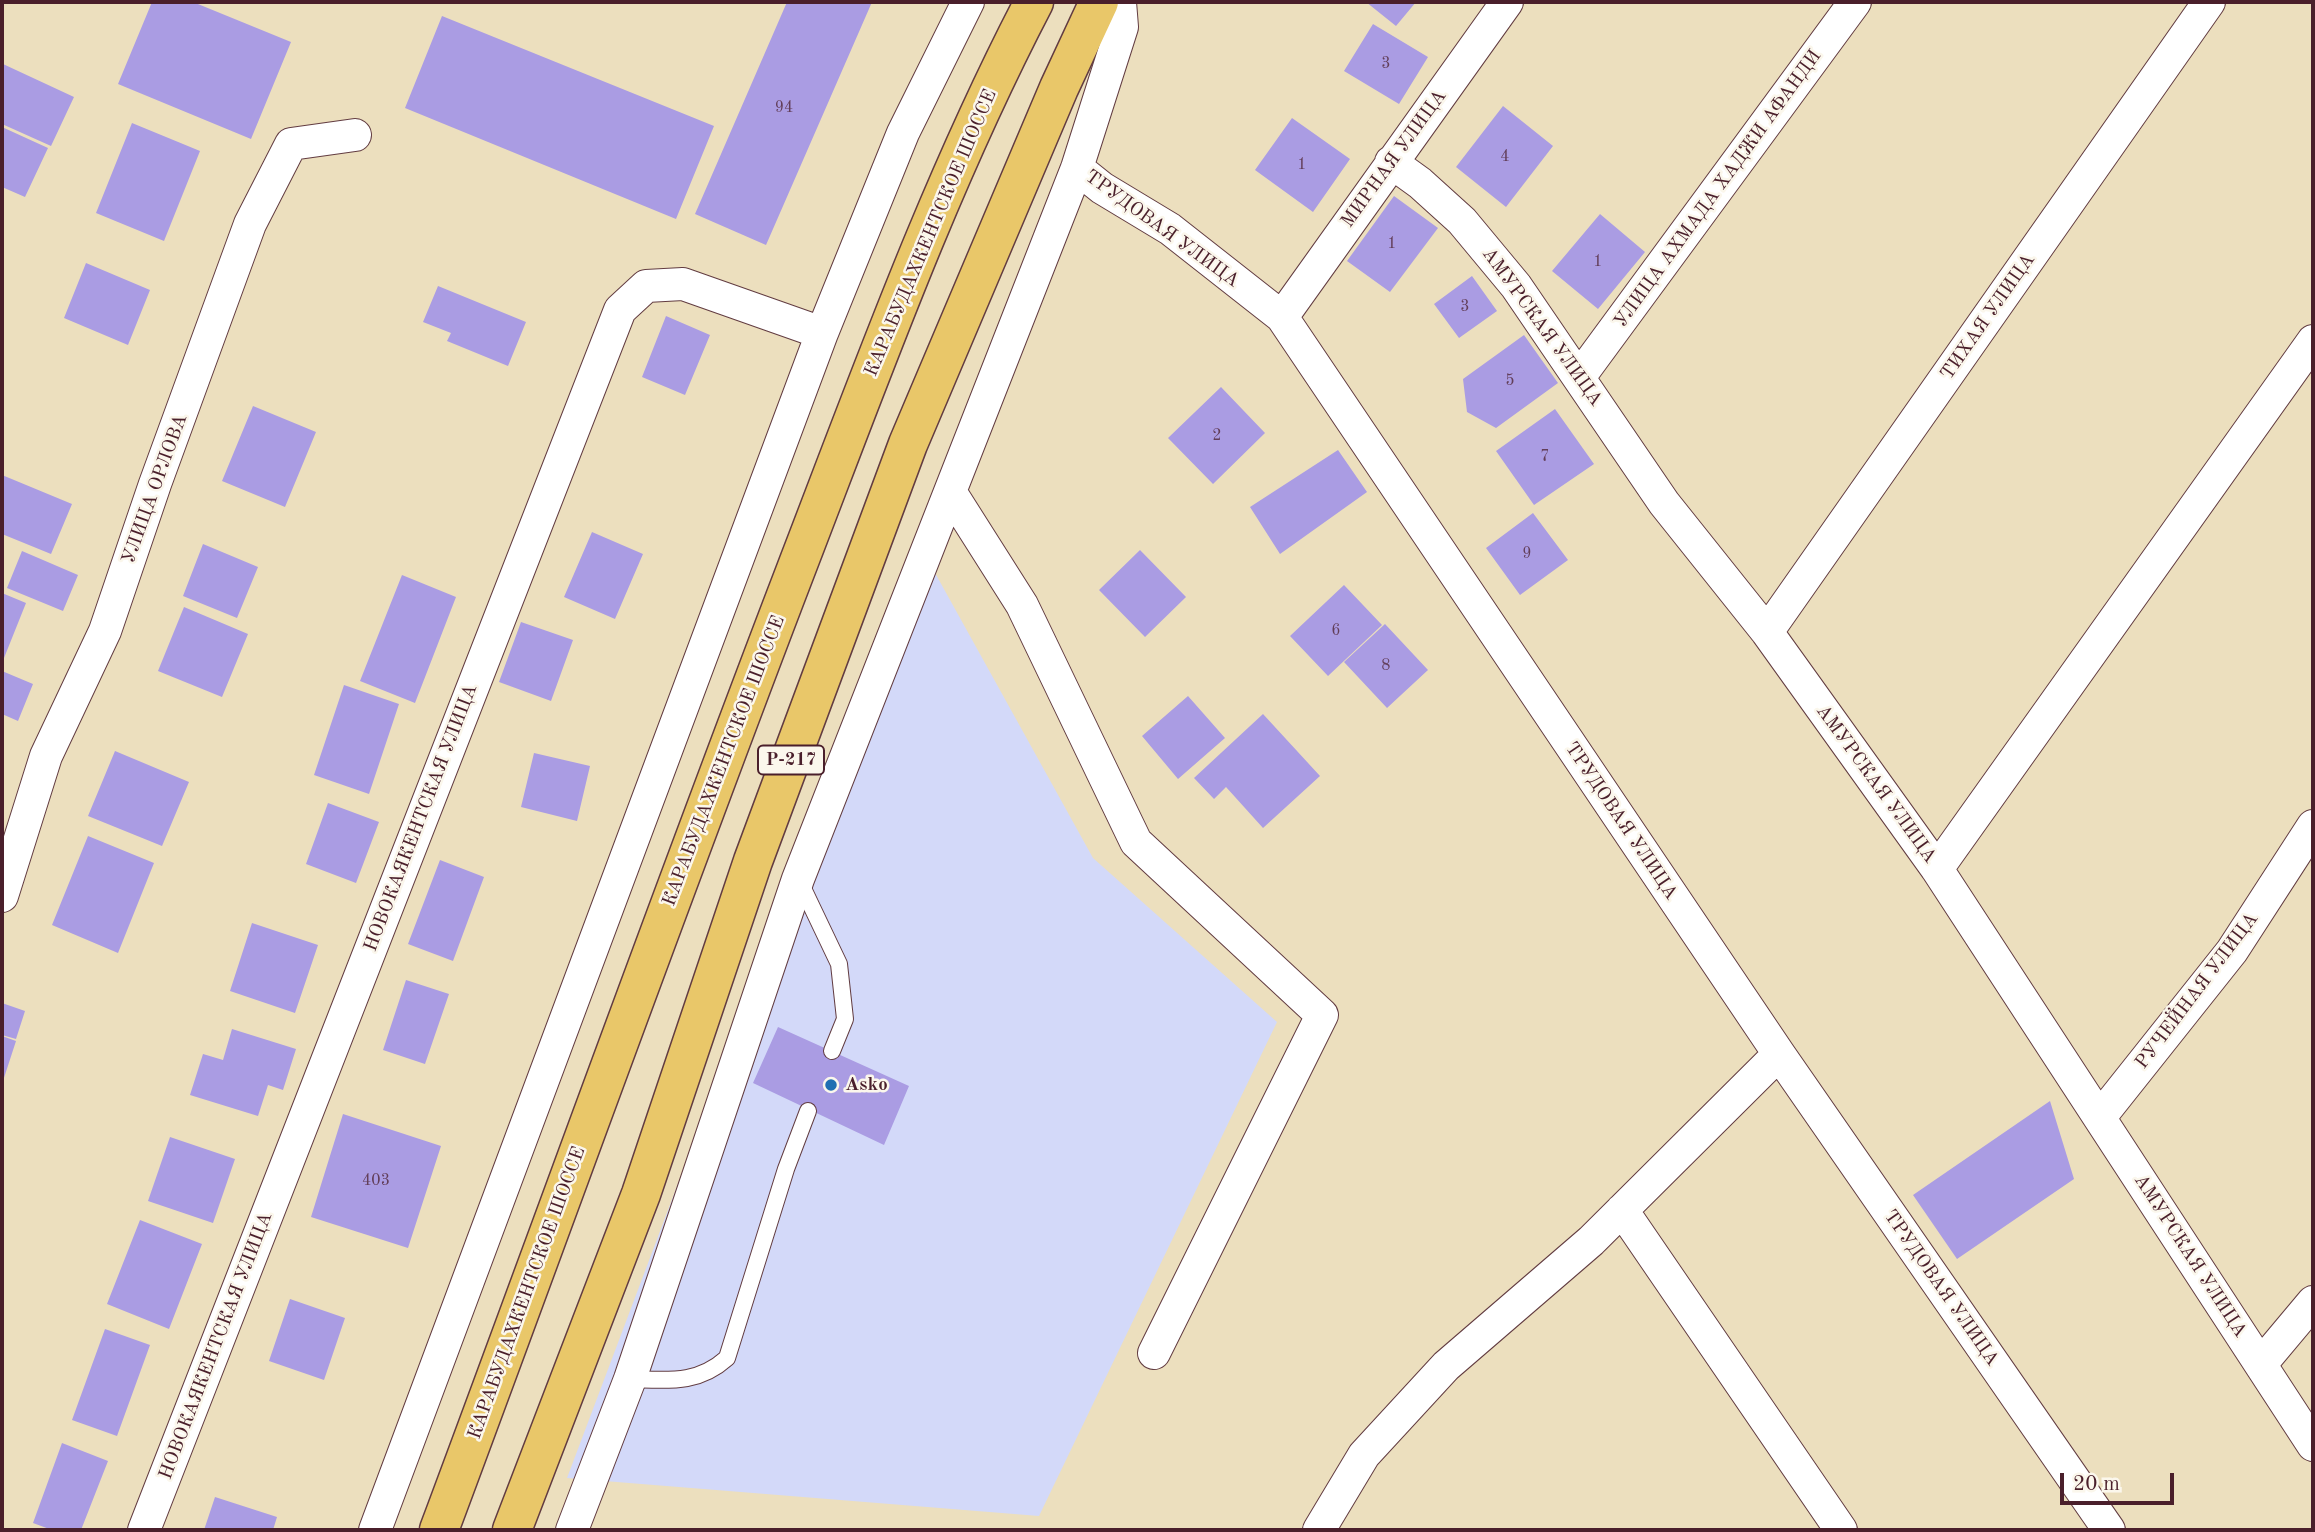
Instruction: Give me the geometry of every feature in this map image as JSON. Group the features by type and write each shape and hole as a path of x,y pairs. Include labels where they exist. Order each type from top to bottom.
{"highway":[{"name":"КАРАБУДАХКЕНТСКОЕ ШОССЕ","path":"439,1530 715,781 852,422 1000,66 1034,2"},
{"name":"Р-217","path":"512,1530 641,1194 754,861 908,444 1059,88 1099,2"}],"street":[{"path":"375,1530 822,333 903,133 968,2"},
{"path":"572,1530 630,1379 798,880 1077,168 1122,27 1121,2"},
{"name":"МИРНАЯ УЛИЦА","path":"1282,317 1507,2"},
{"name":"УЛИЦА АХМАДА ХАДЖИ АФАНДИ","path":"1580,376 1855,2"},
{"name":"ТИХАЯ УЛИЦА","path":"1767,632 2209,2"},
{"name":"УЛИЦА ОРЛОВА","path":"2,896 46,756 105,631 155,484 250,224 291,144 355,135"},
{"name":"АМУРСКАЯ УЛИЦА","path":"1391,162 1420,183 1462,221 1516,286 1580,376 1664,503 1767,632 1937,869 2313,1445"},
{"name":"ТРУДОВАЯ УЛИЦА","path":"1077,168 1102,188 1170,229 1282,317 1779,1054 2109,1530"},
{"name":"НОВОКАЯКЕНТСКАЯ УЛИЦА","path":"144,1530 620,310 646,286 683,284 822,333"},
{"path":"1937,869 2313,341"},
{"path":"951,493 1022,605 1136,842 1322,1015 1154,1353"},
{"name":"РУЧЕЙНАЯ УЛИЦА","path":"2100,1117 2232,951 2313,826"},
{"path":"1319,1530 1364,1455 1446,1366 1622,1210 1779,1054"},
{"path":"1622,1210 1841,1530"},
{"path":"2261,1364 2313,1302"}],"lane":[{"path":"798,880 839,964 845,1019 832,1051"},
{"path":"630,1379 681,1380 711,1372 727,1358 786,1169 808,1111"}],"shaded area":[{"path":"919,544 1093,858 1277,1022 1039,1516 567,1478"}],"building":[{"path":"152,2 193,2 291,42 251,139 118,84"},
{"path":"787,2 872,2 766,245 695,214"},
{"path":"1366,2 1416,2 1396,26"},
{"path":"442,16 714,126 676,219 405,108"},
{"path":"1373,24 1428,57 1399,104 1344,71"},
{"path":"3,64 74,97 51,146 2,124"},
{"path":"1503,106 1553,146 1506,207 1456,167"},
{"path":"1292,118 1350,159 1313,212 1255,170"},
{"path":"132,123 200,151 164,241 96,213"},
{"path":"2,127 48,148 25,197 2,187"},
{"path":"1394,196 1438,228 1390,292 1347,261"},
{"path":"1600,214 1645,252 1598,309 1552,271"},
{"path":"86,263 150,290 128,345 64,318"},
{"path":"1472,276 1497,311 1459,338 1434,304"},
{"path":"438,286 526,322 508,366 447,341 451,333 423,322"},
{"path":"666,316 710,335 685,395 642,377"},
{"path":"1524,335 1558,383 1496,428 1467,412 1463,379"},
{"path":"1221,387 1265,433 1213,484 1168,438"},
{"path":"253,406 316,432 285,507 222,481"},
{"path":"1555,409 1594,464 1534,505 1496,451"},
{"path":"1338,450 1367,492 1280,554 1250,507"},
{"path":"2,475 72,504 51,554 2,534"},
{"path":"1533,513 1568,560 1520,595 1486,548"},
{"path":"592,532 643,554 615,619 564,597"},
{"path":"203,544 258,567 237,618 183,596"},
{"path":"1140,550 1186,597 1145,637 1099,590"},
{"path":"22,551 78,575 63,611 7,588"},
{"path":"402,575 456,597 415,703 360,681"},
{"path":"1344,585 1382,625 1328,676 1290,636"},
{"path":"2,593 26,603 2,663"},
{"path":"184,607 248,634 222,697 158,671"},
{"path":"521,622 573,640 551,701 499,682"},
{"path":"1385,624 1428,670 1387,708 1344,662"},
{"path":"2,671 33,684 18,721 2,714"},
{"path":"344,685 399,704 369,794 314,775"},
{"path":"1188,696 1225,738 1178,779 1142,736"},
{"path":"1263,714 1320,776 1263,828 1226,787 1214,799 1194,778"},
{"path":"115,751 189,782 162,846 88,816"},
{"path":"534,753 590,766 577,821 521,807"},
{"path":"328,803 379,822 356,883 306,864"},
{"path":"88,836 154,863 118,953 52,925"},
{"path":"440,860 484,877 453,961 408,944"},
{"path":"252,923 318,945 295,1013 230,991"},
{"path":"406,980 449,994 425,1064 383,1050"},
{"path":"2,1003 25,1011 16,1039 2,1035"},
{"name":"Asko","path":"778,1027 909,1086 884,1145 753,1083"},
{"path":"232,1029 296,1049 283,1090 268,1085 258,1116 190,1095 203,1054 223,1060"},
{"path":"2,1036 16,1041 2,1084"},
{"path":"2050,1101 2074,1179 1957,1259 1913,1195"},
{"path":"343,1114 441,1146 408,1248 311,1217"},
{"path":"170,1137 235,1159 213,1223 148,1201"},
{"path":"140,1220 202,1244 169,1329 107,1304"},
{"path":"290,1299 345,1318 324,1380 269,1361"},
{"path":"105,1329 150,1345 117,1436 72,1420"},
{"path":"62,1443 108,1461 81,1530 52,1530 33,1523"},
{"path":"215,1497 277,1517 273,1530 204,1530"}],"place":[{"name":"Asko","path":"831,1085"}]}
